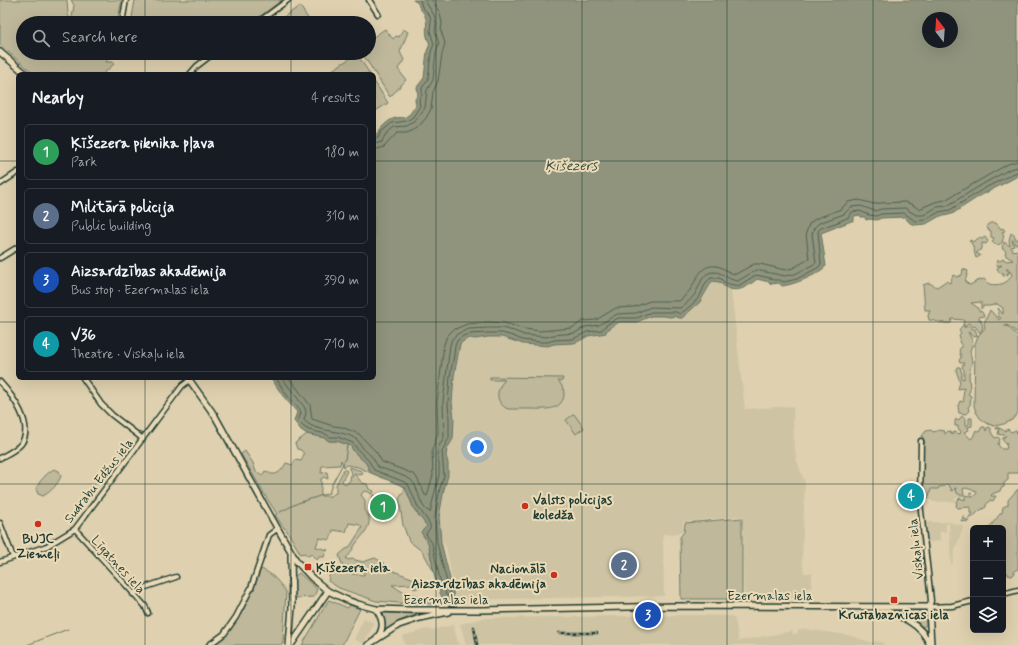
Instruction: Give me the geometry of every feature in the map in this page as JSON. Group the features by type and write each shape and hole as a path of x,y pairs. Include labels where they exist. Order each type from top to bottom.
{"street":[{"path":"123,16 126,0"},
{"path":"266,16 288,0"},
{"path":"369,0 378,14"},
{"path":"0,52 24,72"},
{"path":"192,72 205,60"},
{"path":"0,184 16,173"},
{"path":"0,258 16,248"},
{"path":"84,380 101,404 112,415 143,439"},
{"name":"Sudrabu Edžus iela","path":"0,562 47,546 75,529 188,380"},
{"name":"Ezermalas iela","path":"190,380 215,416 291,554 304,570 328,591 347,600 376,609 455,610 678,606 929,607 952,606 970,602"},
{"path":"0,382 17,404 23,418 25,429 24,438 20,445 0,458"},
{"name":"Viskaļu iela","path":"921,441 920,502 931,601 929,607"},
{"path":"0,523 13,557"},
{"name":"Līgatnes iela","path":"75,529 145,606 148,613"},
{"path":"209,645 224,634 236,617 251,588 269,535 277,529"},
{"path":"290,645 292,607 291,554"},
{"path":"133,594 146,587 176,577"},
{"path":"1006,593 1018,590"},
{"path":"290,645 328,591"},
{"name":"Ezermalas iela","path":"872,606 906,619 921,630 930,645"},
{"path":"929,607 930,645"},
{"path":"375,640 379,635 382,625 382,620 376,609"},
{"path":"368,645 399,625 455,610"},
{"path":"921,630 928,629 930,626"}],"shaded area":[{"path":"0,0 67,0 69,16 16,16 16,59 0,45"},
{"path":"71,0 122,0 119,16 72,16 74,5"},
{"path":"135,0 282,0 260,16 132,16"},
{"path":"300,6 306,16 285,16"},
{"path":"385,29 393,39 396,36 399,37 403,29 408,32 400,52 404,60 398,69 406,80 390,97 376,75 376,72 374,72 366,60 376,60 376,35"},
{"path":"18,60 107,60 106,62 114,62 114,64 105,72 32,72"},
{"path":"348,60 361,60 369,72 329,72"},
{"path":"376,84 388,103 376,111"},
{"path":"990,223 996,223 1005,231 1002,232 1004,235 1002,243 997,245 992,242 994,238 991,237 991,231 988,230 987,225"},
{"path":"1011,233 1015,236 1015,239 1018,239 1018,244 1015,244 1012,240 1014,246 1011,247 1013,251 1016,250 1018,252 1018,333 1007,325 1004,326 1007,326 1018,336 1018,413 1012,420 1004,424 994,426 986,423 980,418 974,406 975,344 978,336 985,328 984,323 990,310 999,320 1001,318 998,317 998,308 1003,314 1003,308 997,304 983,306 981,309 981,302 971,303 982,312 984,316 979,317 983,328 980,333 975,326 973,327 971,324 968,323 966,326 967,327 970,325 972,329 975,329 977,335 975,337 968,332 973,342 970,351 972,362 969,374 970,391 968,394 971,396 970,405 968,407 969,410 967,414 959,413 958,406 960,401 963,402 964,400 964,388 958,389 960,382 956,370 957,367 960,367 962,374 961,378 964,379 964,370 962,367 964,363 960,363 959,361 961,357 959,350 962,346 959,342 959,335 961,333 959,330 963,325 965,328 963,324 964,320 952,319 951,323 943,323 929,320 928,316 930,310 925,310 923,285 929,283 937,287 946,281 950,283 953,275 957,277 962,275 963,269 968,271 965,282 970,285 984,279 992,285 1003,284 1011,277 1012,274 1008,269 1006,269 1010,273 1003,276 1003,272 1001,274 997,268 1002,265 998,266 996,263 998,260 1000,261 1003,259 1007,261 1013,260 1006,256 1006,252 1004,249 1003,250 1002,246 1004,242 1010,246 1009,240"},
{"path":"985,237 988,241 986,244 982,243 982,249 976,253 980,256 976,258 973,246 969,241 971,240 972,242 979,238 982,239"},
{"path":"712,281 719,282 722,286 731,289 745,409 793,406 794,442 797,461 805,483 802,559 804,573 812,573 812,588 807,588 807,590 805,590 805,598 748,598 745,595 743,516 683,522 683,532 673,535 663,534 664,596 456,600 446,548 441,538 439,517 444,489 447,482 448,463 446,452 453,433 452,403 454,376 460,344 470,338 475,339 488,337 502,337 523,344 548,346 554,344 574,343 588,336 606,333 608,329 619,322 637,322 651,316 670,317 690,312 704,297"},
{"path":"490,377 563,378 562,381 558,381 562,386 564,395 560,404 556,407 540,409 508,409 500,403 498,395 498,391 505,380 490,380"},
{"path":"574,414 584,428 576,434 566,420"},
{"path":"962,416 966,418 966,426 969,424 969,418 972,418 972,426 968,427 969,430 964,432 971,439 976,430 979,432 982,427 985,427 986,431 988,427 991,428 991,432 995,438 998,437 1000,439 998,445 1002,449 1006,449 1007,446 1005,444 1007,443 1003,441 1003,437 1006,436 1004,434 998,434 999,429 996,429 997,427 1005,431 1008,429 1011,432 1016,430 1017,433 1018,431 1018,473 1008,473 1008,480 1004,483 1004,487 1001,488 1000,491 992,494 991,496 996,496 993,501 990,500 986,507 979,511 968,522 961,521 964,516 964,519 967,520 972,513 970,513 970,507 958,508 956,506 957,501 960,498 965,500 965,495 969,496 970,493 972,493 971,496 973,497 977,493 976,491 966,488 963,489 964,495 960,495 957,493 956,488 953,491 947,484 939,487 938,489 931,489 928,499 921,500 923,444 925,443 922,436 926,431 931,430 933,432 944,430 945,434 948,431 951,432 952,435 954,432 960,434 961,431 958,429 958,426 955,426 955,421 956,419 958,421"},
{"path":"307,434 351,446 354,452 366,463 371,473 358,467 347,465 344,467 341,460 340,465 322,466 321,473 327,472 328,479 324,477 321,479 321,496 330,496 336,493 336,485 344,469 347,471 342,481 346,485 350,480 351,475 353,475 349,467 362,471 363,474 360,475 354,473 362,483 367,484 369,489 374,491 371,494 364,491 361,495 365,500 365,510 368,515 369,524 365,533 346,558 348,560 352,559 363,562 375,558 385,564 388,569 417,580 421,578 423,581 421,585 423,586 414,589 413,584 392,585 401,591 411,593 424,601 434,602 435,604 376,601 339,588 328,581 330,573 339,569 353,574 364,575 364,572 356,570 355,568 343,567 339,555 349,548 362,528 360,525 349,523 346,532 333,530 330,540 319,538 316,547 328,550 326,551 324,557 319,557 317,560 312,554 308,556 304,553 300,553 286,529 275,515 277,514 241,454 245,451 253,463 256,472 262,476 265,471 274,474 280,471 286,463 293,465 295,460 301,461 304,454 301,450 297,449 295,443"},
{"path":"54,469 59,471 61,476 58,482 43,496 38,494 36,489 39,483"},
{"path":"922,486 962,486 962,498 955,498 956,502 932,502 932,500 921,499"},
{"path":"405,487 414,509 427,526 421,532 428,543 435,574 423,552 409,541 403,525 399,499"},
{"path":"1018,489 1018,569 1014,571 1015,573 1012,576 1006,572 1006,525 991,525 1002,513 1003,507 1008,505 1008,500"},
{"path":"373,495 396,499 395,515 380,519 370,516"},
{"path":"742,518 742,599 681,599 680,537 684,532 685,523"},
{"path":"924,522 950,522 964,526 956,547 952,565 949,523 946,524 946,532 940,532 940,541 926,542"},
{"path":"261,569 275,578 286,592 282,645 214,645 230,629 243,611"},
{"path":"299,573 317,589 314,597 295,598 294,577"},
{"path":"329,600 348,608 350,605 360,609 342,645 302,645 328,601"},
{"path":"904,608 919,611 925,619 926,625 922,627 893,609"},
{"path":"382,613 417,614 399,621 385,630 385,622"},
{"path":"692,615 731,616 735,619 739,641 792,631 793,634 798,633 798,630 805,629 848,635 873,643 874,641 884,643 883,645 466,645 460,624 483,618"},
{"path":"364,618 374,623 364,644 354,639"},
{"path":"453,625 459,645 405,645 402,636 427,629 431,630"}],"water":[{"name":"Ķīšezers","path":"413,0 1018,0 1018,176 978,197 952,214 940,216 926,224 915,225 910,223 904,217 866,220 865,217 861,217 860,215 854,216 854,220 821,233 826,266 817,273 799,282 782,286 779,283 771,284 769,282 757,279 738,290 729,289 719,282 712,281 700,302 682,318 675,316 651,316 637,322 619,322 606,331 606,333 588,336 574,343 554,344 548,346 523,344 502,337 470,338 465,340 460,344 454,376 452,403 454,418 453,439 447,449 446,456 448,463 448,476 439,517 441,542 453,591 454,599 450,603 444,601 440,593 439,585 436,583 428,543 421,532 427,526 414,509 405,487 371,473 366,463 354,452 351,446 307,434 301,430 294,421 297,412 283,396 272,380 376,380 376,134 390,120 395,118 404,118 410,114 416,105 415,99 418,95 417,87 424,78 427,51 430,44 427,36 426,19 418,3"}],"waterway":[{"path":"280,512 298,503 329,493 345,460 347,445"},
{"path":"27,645 68,629"}],"railway":[{"path":"474,627 477,645"},
{"path":"559,633 597,633"}],"place":[{"name":"V36","path":"911,496"},
{"name":"Valsts policijas koledža","path":"525,506"},
{"name":"Ķīšezera piknika pļava","path":"383,507"},
{"name":"BUJC Ziemeļi","path":"38,524"},
{"name":"Militārā policija","path":"624,565"},
{"name":"Ķīšezera iela","path":"308,567"},
{"name":"Nacionālā Aizsardzības akadēmija","path":"554,575"},
{"name":"Krustabaznīcas iela","path":"894,600"},
{"name":"Aizsardzības akadēmija","path":"648,615"}]}
